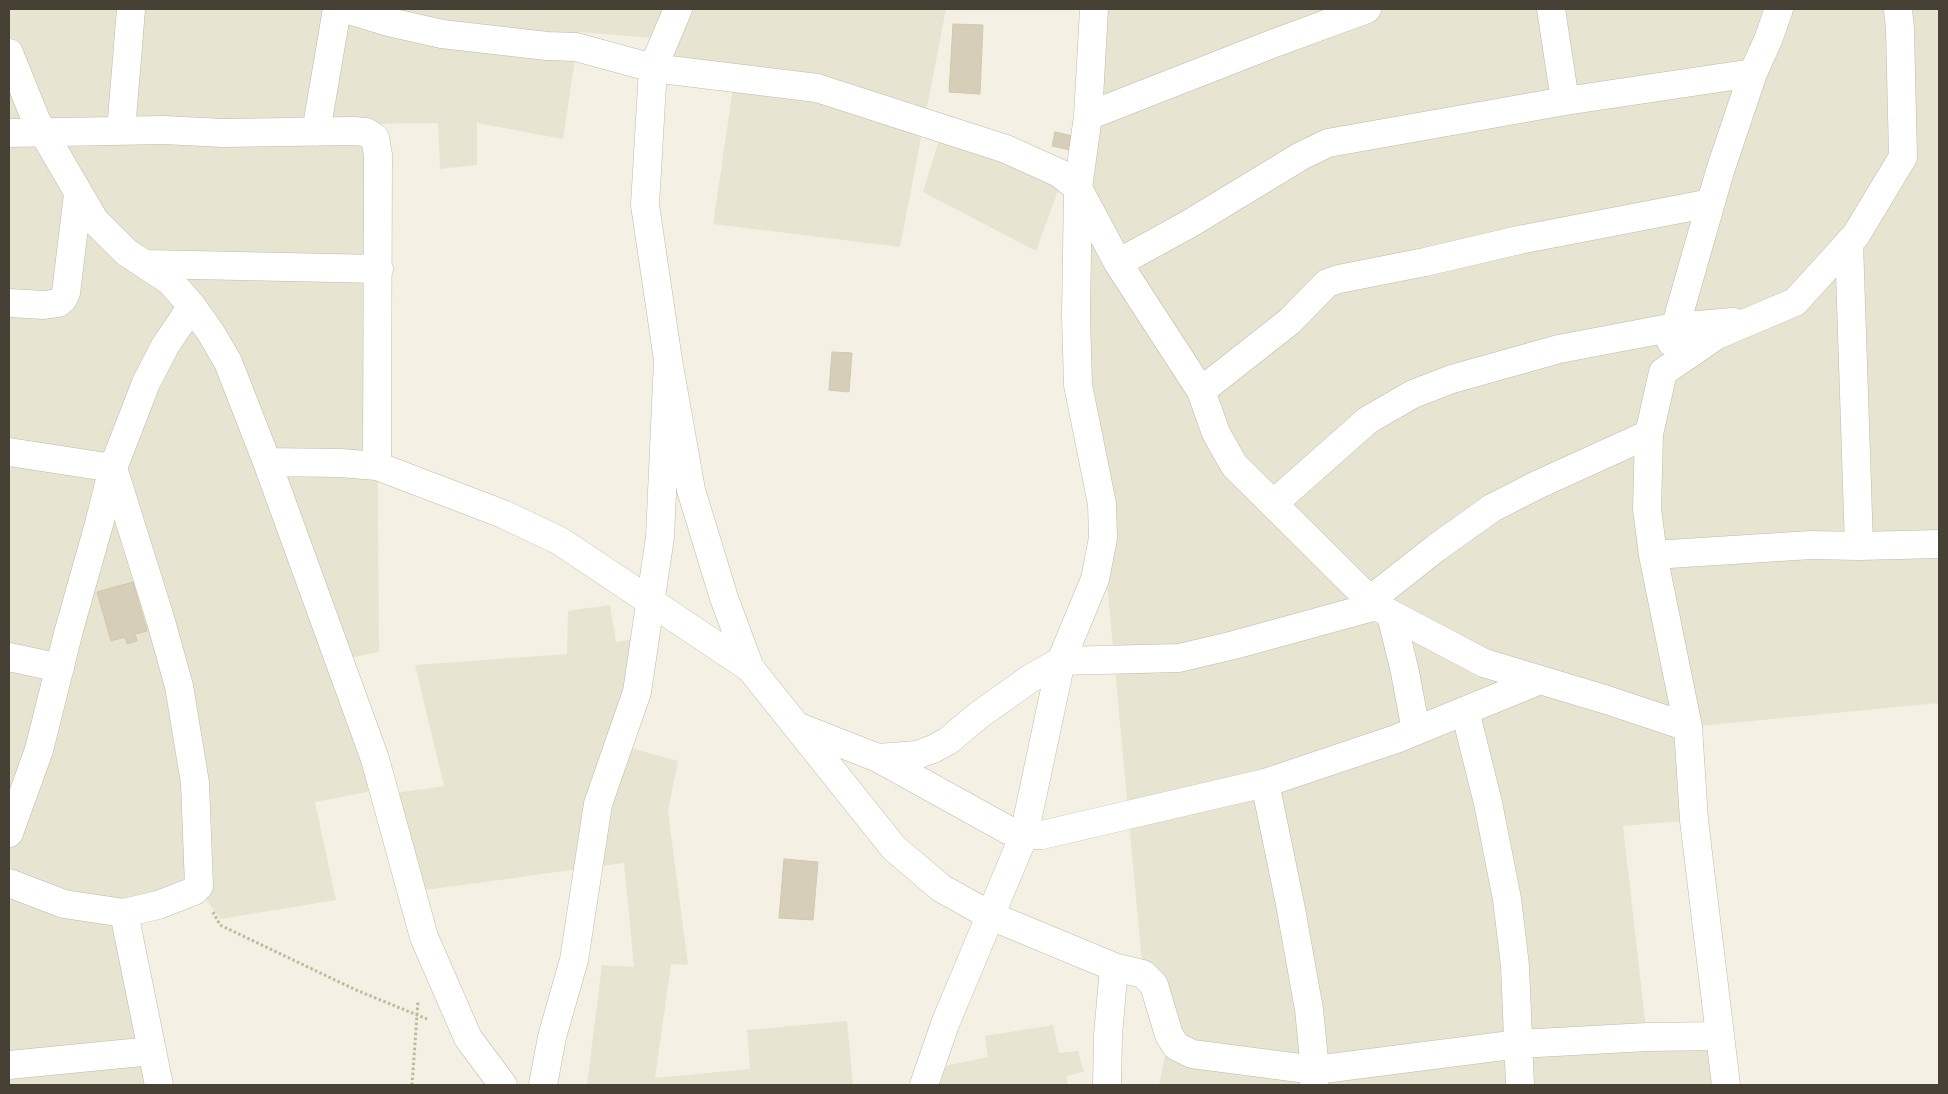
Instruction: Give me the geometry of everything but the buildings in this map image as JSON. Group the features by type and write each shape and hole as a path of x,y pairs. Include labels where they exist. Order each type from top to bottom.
{"street":[{"path":"121,131 131,9"},
{"path":"316,132 337,9"},
{"path":"346,9 389,22 442,34 547,46 576,47 653,68 817,88 1006,149 1059,173 1078,188 1118,263 1201,390 1216,433 1234,465 1379,607 1484,663 1607,700 1688,727"},
{"path":"678,9 653,68 645,205 668,360 691,490 724,598 750,668"},
{"path":"924,1085 945,1024 1024,835 1061,661 1095,579 1103,538 1102,504 1078,385 1076,316 1078,188 1088,116 1094,9"},
{"path":"1088,116 1367,9"},
{"path":"1551,9 1565,101"},
{"path":"1726,1085 1694,820 1688,727 1653,555 1647,509 1649,434 1674,327 1720,171 1753,73 1779,9"},
{"path":"1663,372 1717,335 1795,302 1856,236 1903,157 1898,9"},
{"path":"9,54 36,120 95,221 126,252 170,281 192,306 228,362 267,462 375,759 424,937 468,1038 503,1085"},
{"path":"1118,263 1189,224 1301,156 1328,143 1565,101 1753,73"},
{"path":"9,133 163,130 366,132 375,138 378,155 379,269 377,466"},
{"path":"9,303 44,305 58,303 66,294 78,194"},
{"path":"1201,390 1290,321 1327,283 1519,240 1712,203"},
{"path":"1849,242 1859,546"},
{"path":"146,264 379,269"},
{"path":"9,833 39,750 113,468 146,383 165,346 192,306"},
{"path":"1273,504 1368,420 1413,394 1452,379 1559,349 1674,327 1751,320"},
{"path":"543,1085 552,1037 574,960 598,804 637,692 660,537 668,360"},
{"path":"878,758 917,755 933,749 948,741 1031,678 1061,661 1179,658 1379,607 1436,548 1492,508 1537,485 1649,434"},
{"path":"9,452 113,468"},
{"path":"267,462 340,463 377,466 504,514 560,541 750,668 894,848 941,888 990,916 1114,967 1144,974 1154,985 1169,1035 1176,1046 1192,1054 1315,1077 1519,1044 1647,1037 1720,1036"},
{"path":"9,883 64,904 124,913 165,903 194,891 199,886 195,783 179,686 160,618 113,468"},
{"path":"1653,555 1811,545 1939,544"},
{"path":"1379,607 1405,672 1416,731"},
{"path":"9,657 60,668"},
{"path":"799,727 878,758 1008,830 1024,835 1042,834 1104,822 1265,783 1416,731 1540,680"},
{"path":"1465,710 1488,804 1507,899 1515,966 1520,1085"},
{"path":"1265,783 1309,1009 1315,1077"},
{"path":"124,913 158,1085"},
{"path":"1107,1085 1108,1035 1114,967"},
{"path":"9,1065 152,1051"}],"path":[{"path":"199,886 220,925 356,990 417,1014 468,1038"},
{"path":"412,1085 419,995"}],"shaded area":[{"path":"9,9 946,9 900,247 713,224 736,68 653,68 665,39 579,32 563,139 477,123 477,165 440,169 438,123 373,124 376,220 379,652 340,660 383,789 315,802 336,900 220,919 202,893 124,913 163,1085 9,1085"},
{"path":"1094,9 1939,9 1939,703 1689,727 1694,820 1623,826 1647,1037 1720,1036 1726,1085 1159,1085 1169,1035 1143,974 1103,538 1078,385"},
{"path":"940,137 1018,162 1060,186 1036,251 923,192"},
{"path":"610,605 616,642 645,637 619,745 678,761 668,811 688,965 671,964 655,1078 750,1069 747,1030 847,1021 853,1085 587,1085 602,965 634,967 624,863 425,890 395,793 444,786 415,665 567,654 568,611"},
{"path":"1053,1025 1059,1053 1078,1051 1084,1072 1066,1076 1068,1085 935,1085 934,1078 949,1065 988,1057 985,1036"}]}
